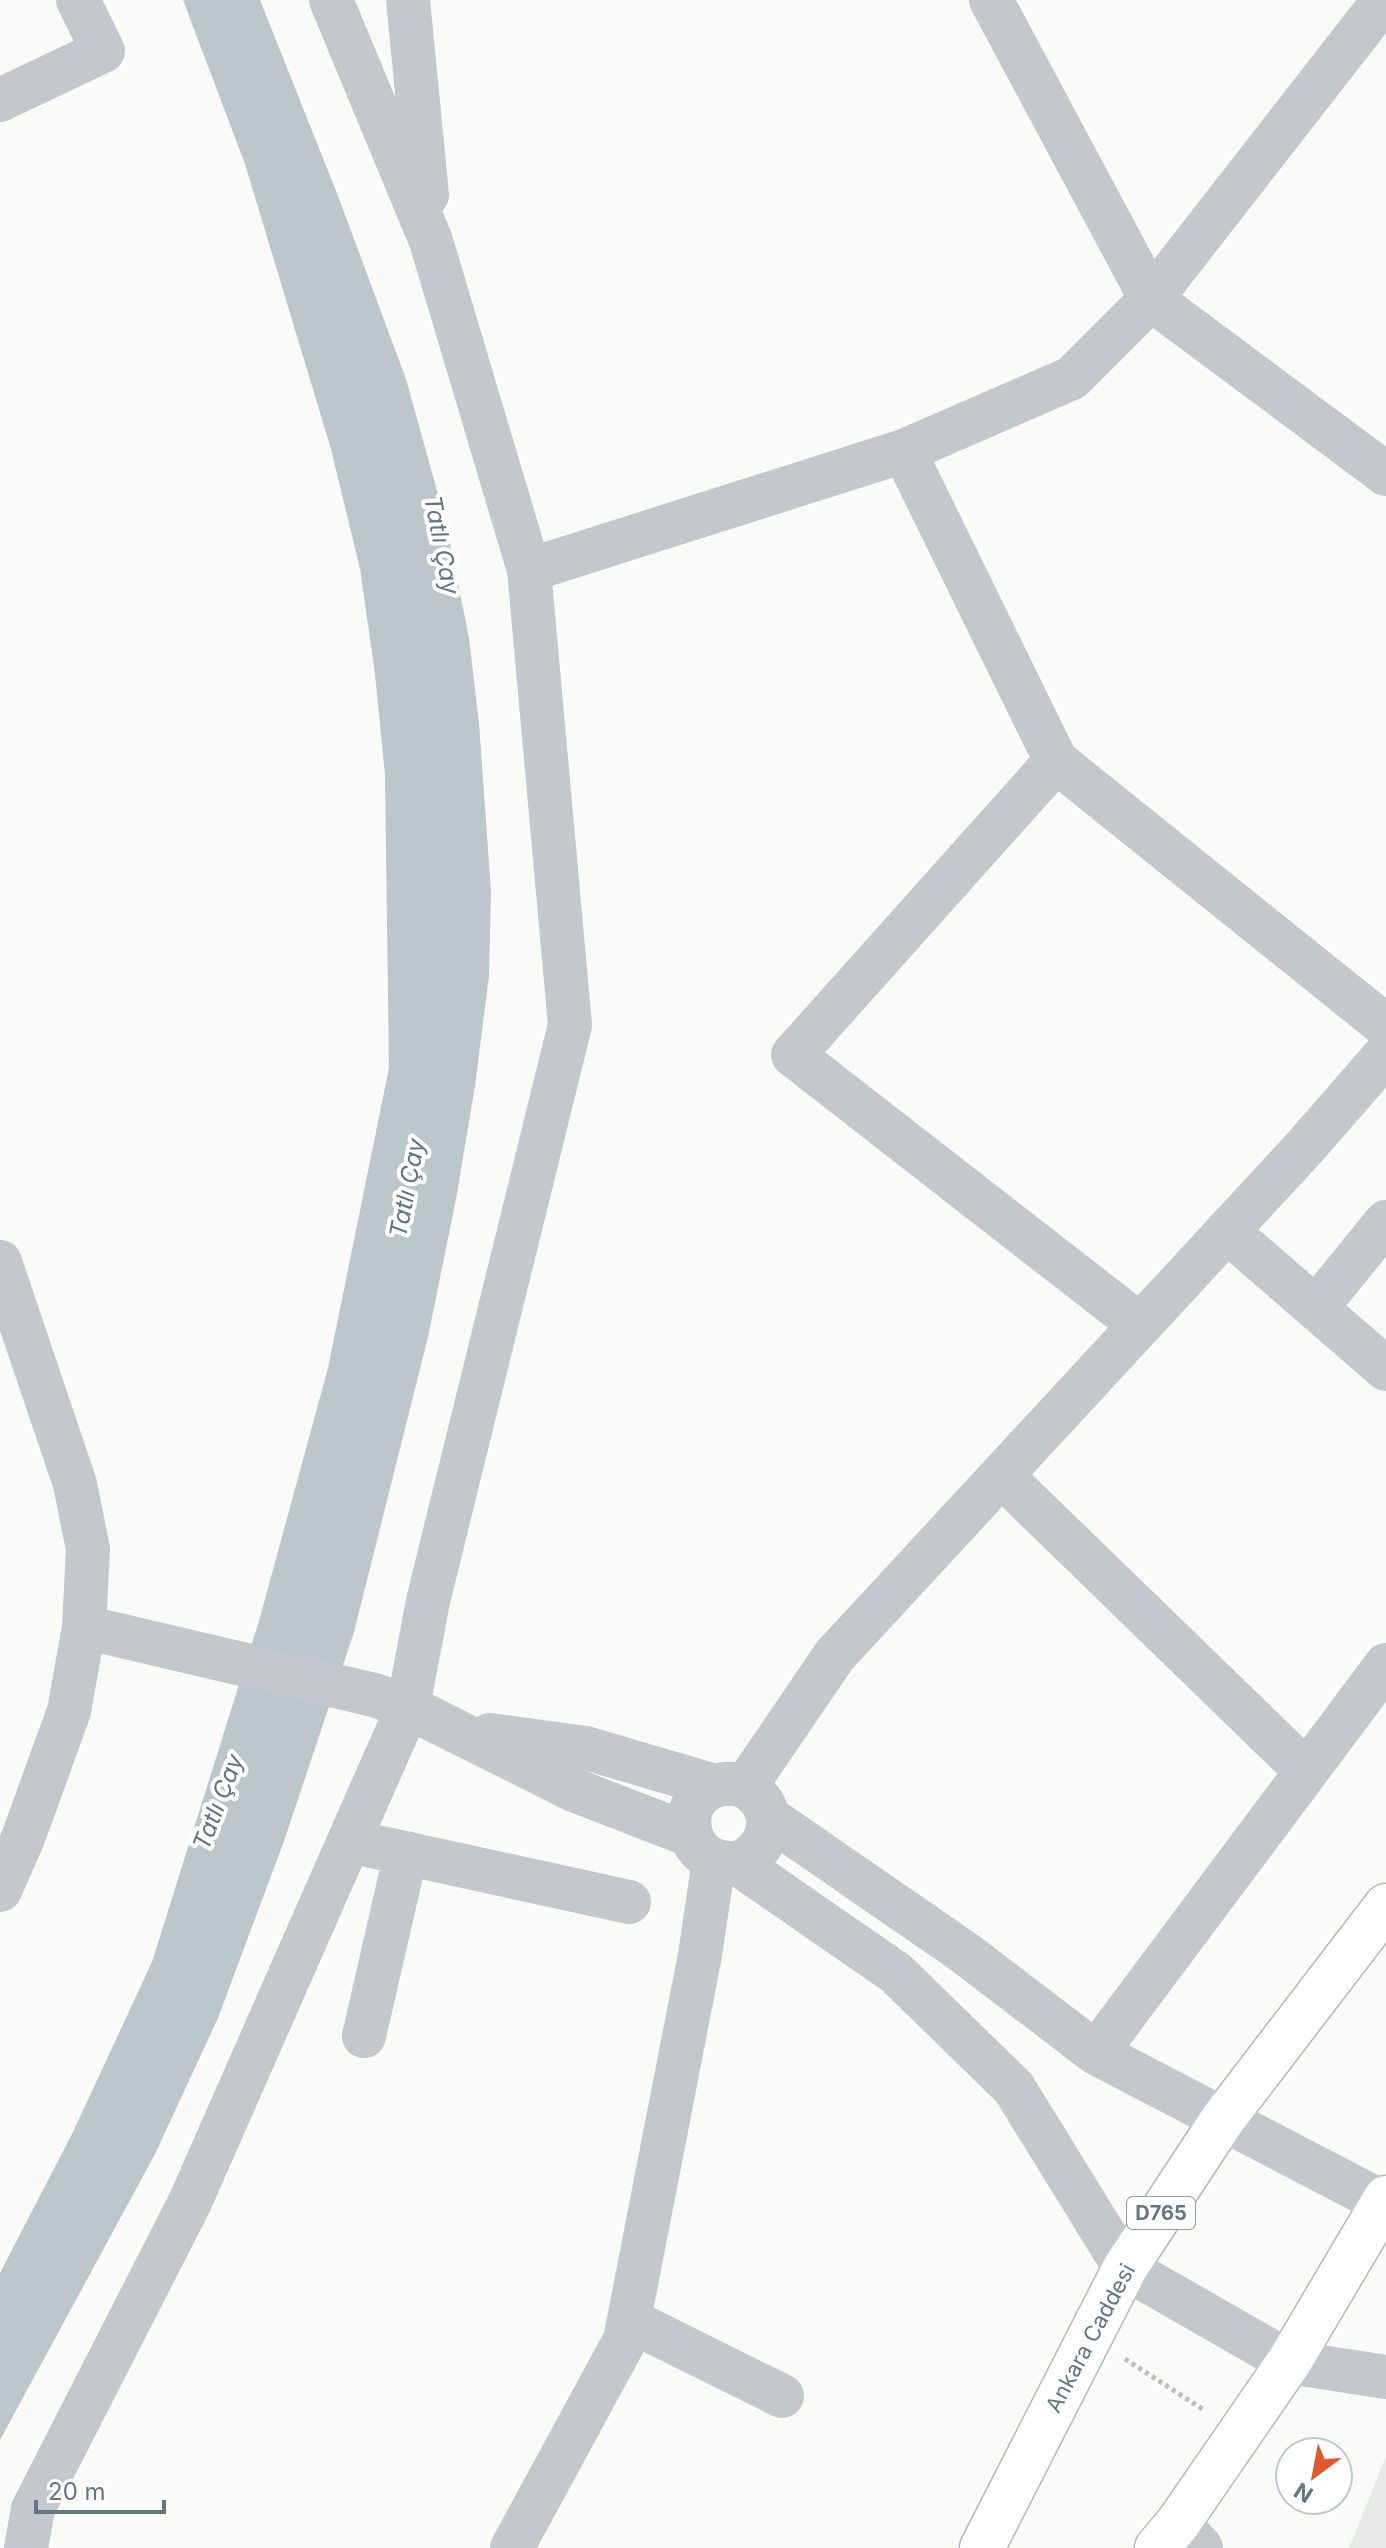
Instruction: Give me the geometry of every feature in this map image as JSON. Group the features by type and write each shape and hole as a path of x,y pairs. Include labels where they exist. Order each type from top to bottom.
{"highway":[{"name":"Ankara Caddesi","path":"982,2548 1125,2268 1223,2119 1386,1906"},
{"path":"1178,2540 1239,2433 1289,2362 1385,2202"}],"street":[{"path":"0,100 103,51 78,0"},
{"path":"62,2548 30,2528 190,2202 349,1841 391,1701 428,1601 570,1025 529,570 431,241 331,0"},
{"path":"408,0 431,241"},
{"path":"991,0 1151,299 1386,474"},
{"path":"529,570 904,451 1072,378 1151,299 1384,0"},
{"path":"904,451 1056,761 1386,1026"},
{"path":"1056,761 793,1055 1140,1325"},
{"path":"743,1797 835,1655 1227,1231 1386,1054"},
{"path":"1316,1308 1386,1222"},
{"path":"1227,1231 1386,1369"},
{"path":"0,1262 75,1484 88,1549 84,1627 69,1711 23,1838 0,1890"},
{"path":"1002,1476 1305,1770"},
{"path":"84,1627 241,1662 391,1701 574,1790 715,1853 896,1973 1014,2088 1125,2268 1289,2362 1386,2377"},
{"path":"1096,2053 1386,1665"},
{"path":"456,1731 586,1748 743,1797 930,1928 1096,2053 1385,2202"},
{"path":"512,2548 625,2340 700,1955 715,1853 690,1815 698,1797 743,1797"},
{"path":"715,1853 747,1859 767,1837 743,1797"},
{"path":"349,1841 629,1902"},
{"path":"364,2036 406,1853"},
{"path":"629,2320 782,2396"}],"path":[{"path":"1090,2335 1239,2433"}],"shaded area":[{"path":"1386,2456 1386,2548 1349,2548"}],"water":[{"name":"Tatlı Çay","path":"183,0 260,0 406,379 446,523 469,638 479,723 491,892 489,976 456,1199 428,1337 354,1632 284,1841 218,2018 155,2154 0,2440 0,2273 73,2132 152,1962 259,1621 328,1368 389,1068 385,775 360,569 331,449 245,164"}]}
